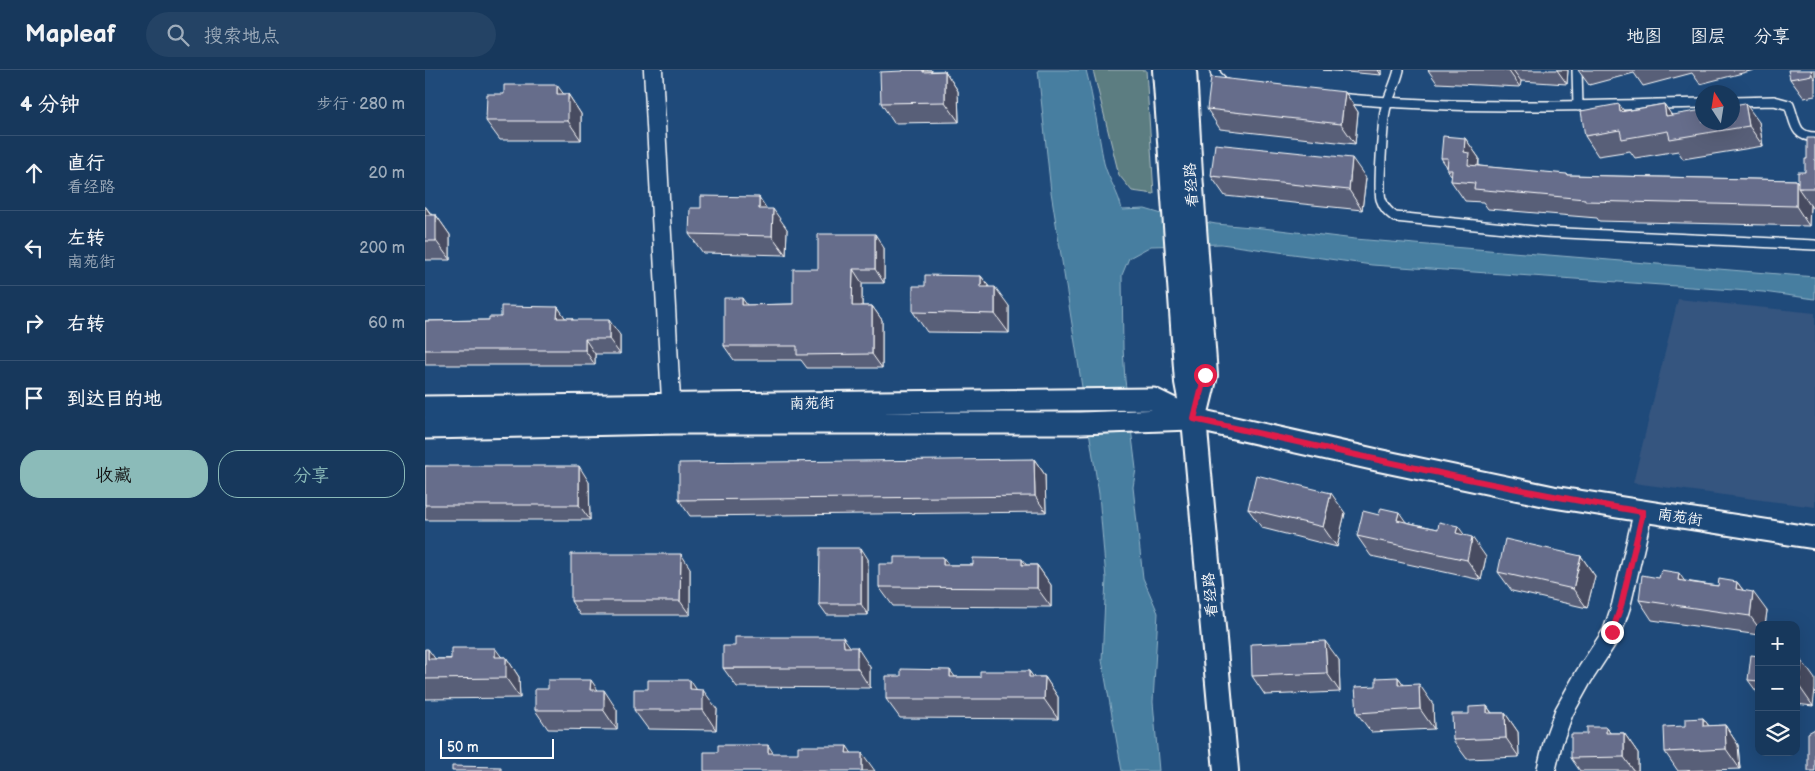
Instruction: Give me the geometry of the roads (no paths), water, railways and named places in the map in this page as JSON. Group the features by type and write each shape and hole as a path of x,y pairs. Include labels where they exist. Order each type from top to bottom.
{"main road":[{"name":"看经路","path":"1165,70 1183,195 1187,244 1187,382 1194,419 1225,771"},
{"name":"看经路","path":"1183,195 1185,70"}],"street":[{"path":"653,70 671,414"},
{"name":"南苑街","path":"425,428 671,414 1153,399 1194,419 1377,460 1544,495 1815,538"},
{"name":"南苑街","path":"425,407 1080,423 1194,419"},
{"path":"1546,771 1553,742 1564,712 1612,632 1621,606 1643,512"}],"lane":[{"path":"1215,70 1216,75 1226,85 1235,87"},
{"path":"1399,70 1394,88 1385,108 1380,182 1381,199 1386,211 1395,217 1544,232 1815,245"},
{"path":"1577,70 1578,106"},
{"path":"1329,98 1388,103 1578,106 1695,103"},
{"path":"1740,102 1774,102 1789,105 1798,132 1804,136 1815,137"}]}
